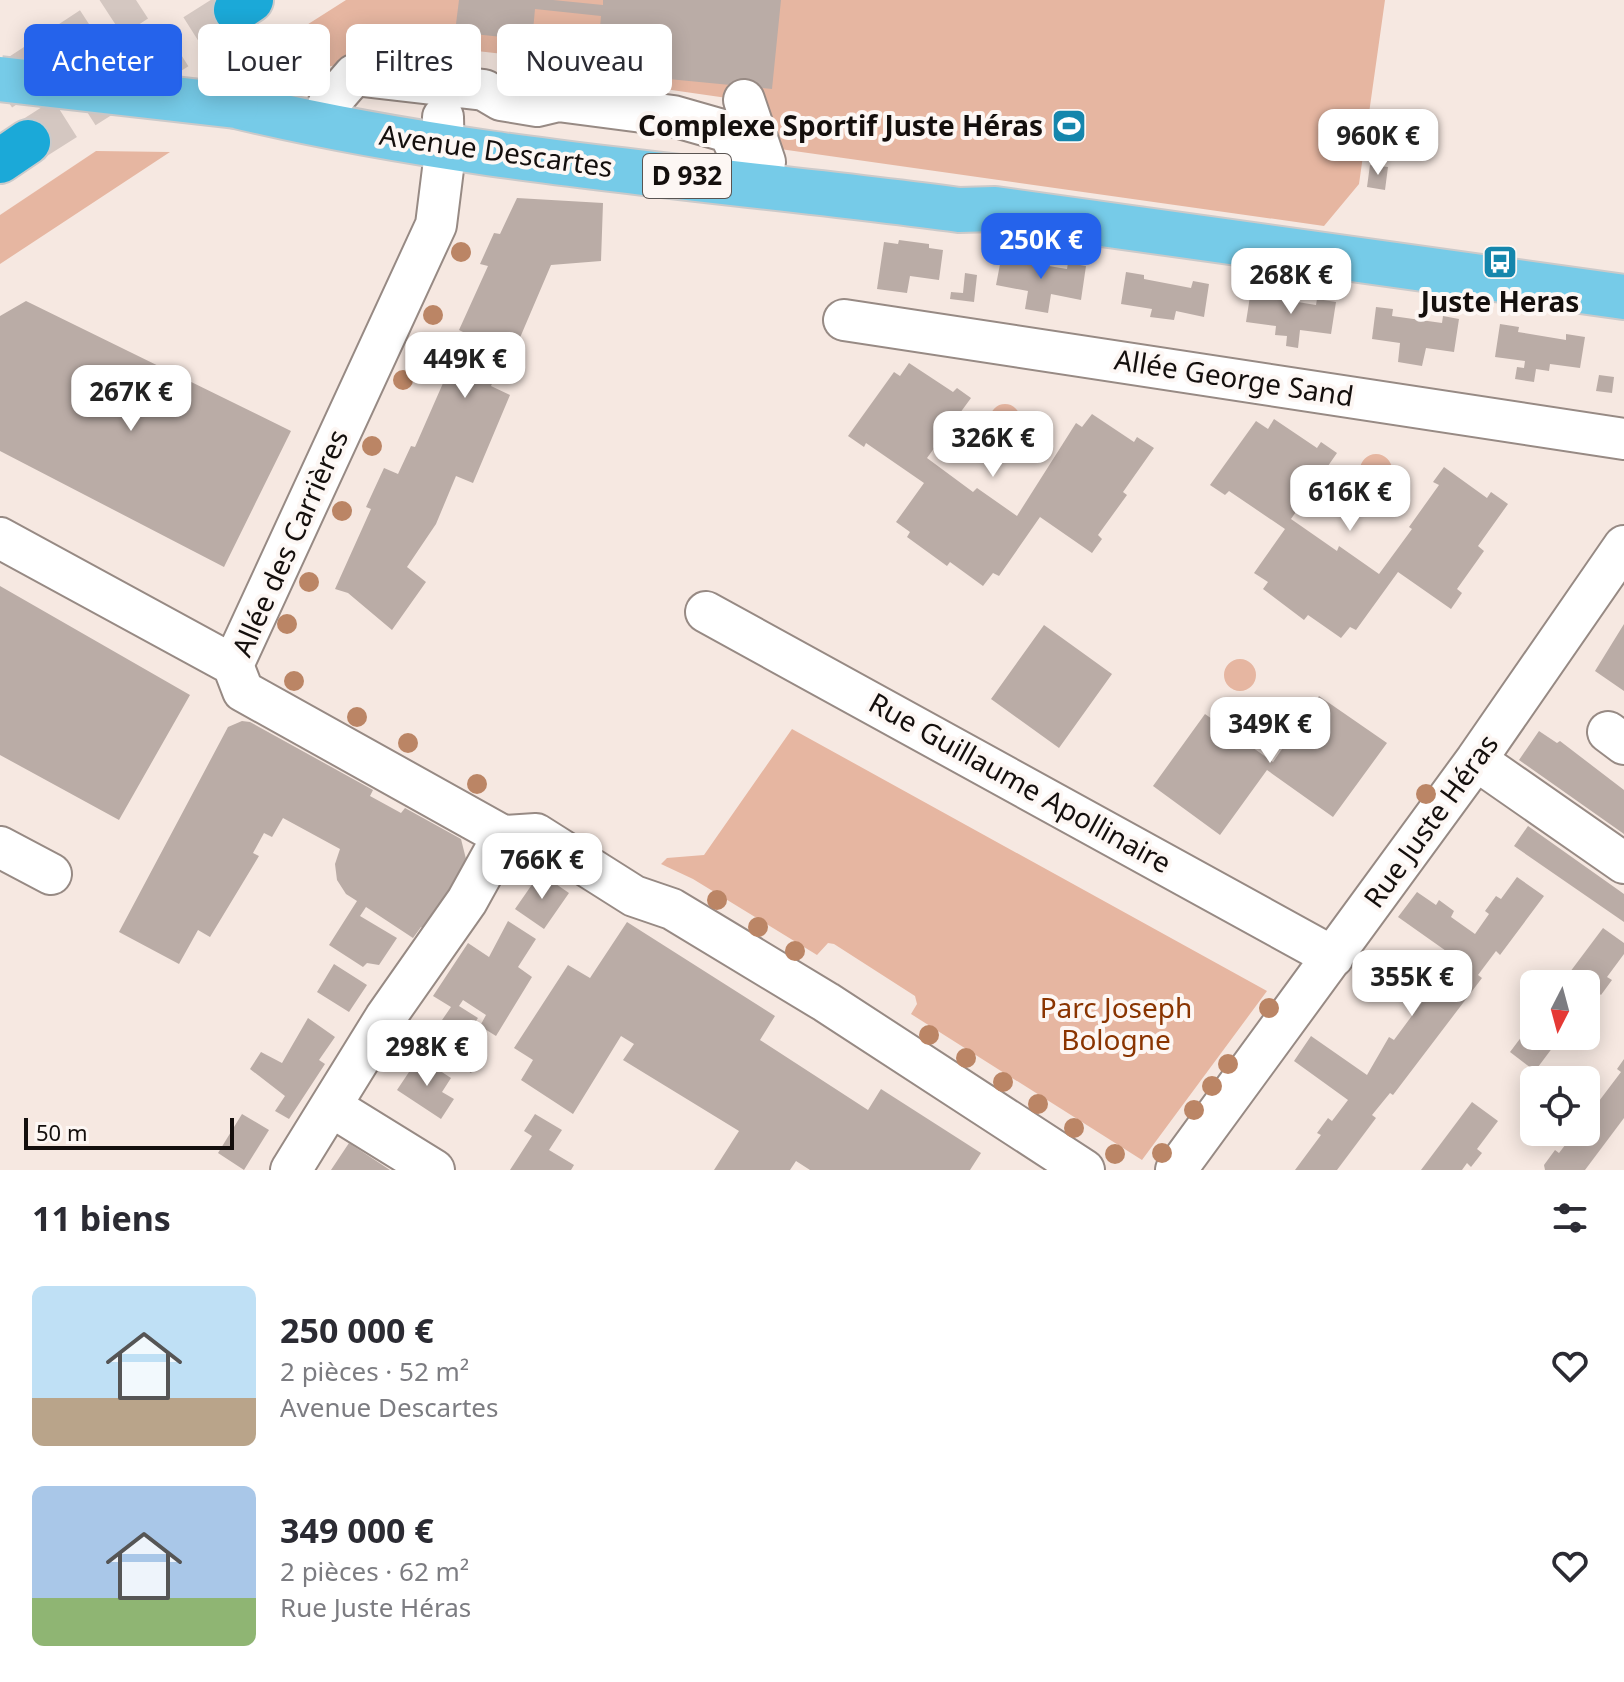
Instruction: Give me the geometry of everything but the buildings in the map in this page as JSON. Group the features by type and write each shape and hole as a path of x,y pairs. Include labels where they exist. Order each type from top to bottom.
{"main road":[{"name":"Avenue Descartes","path":"0,79 236,106 319,126 444,132 755,164 960,196 995,209"},
{"name":"Avenue Descartes","path":"236,106 328,105 444,132 959,210 995,209 1624,297"}],"street":[{"path":"328,105 354,75 484,90 501,100 537,106 558,101 659,114 729,132 755,164"},
{"path":"744,100 755,164"},
{"name":"Allée des Carrières","path":"444,132 436,225 233,665 243,691 503,836"},
{"name":"Allée George Sand","path":"844,320 1624,439"},
{"path":"0,538 233,665"},
{"name":"Rue Juste Héras","path":"1176,1170 1476,760 1624,546"},
{"name":"Rue Guillaume Apollinaire","path":"706,612 1333,957"},
{"path":"1476,760 1624,863"},
{"path":"291,1170 385,1018 467,901 503,836 536,834 634,896 672,909 826,1002 1084,1170"},
{"path":"0,847 51,874"},
{"path":"332,1107 434,1170"}],"green space":[{"name":"Complexe Sportif Juste Héras","path":"346,0 1385,0 1359,184 1324,226 780,149 762,103 672,90 672,24 497,24 497,53 481,52 481,24 346,24 346,64 330,66 330,24 308,24"},
{"path":"96,151 170,152 0,264 0,215"},
{"path":"1005,404 1016,408 1020,419 1016,430 1005,434 994,430 990,419 994,408"},
{"path":"1376,454 1387,459 1392,470 1387,481 1376,486 1365,481 1360,470 1365,459"},
{"path":"1240,659 1251,664 1256,675 1251,686 1240,691 1229,686 1224,675 1229,664"},
{"name":"Parc Joseph Bologne","path":"792,729 1267,991 1142,1160 911,1014 917,1004 915,996 834,944 828,943 817,955 693,879 661,864 667,858 704,855"}],"tunnel":[{"path":"0,89 136,0"},
{"path":"28,142 236,10"}],"place":[{"name":"Complexe Sportif Juste Héras","path":"1069,126"},
{"name":"Juste Heras","path":"1500,262"}]}
